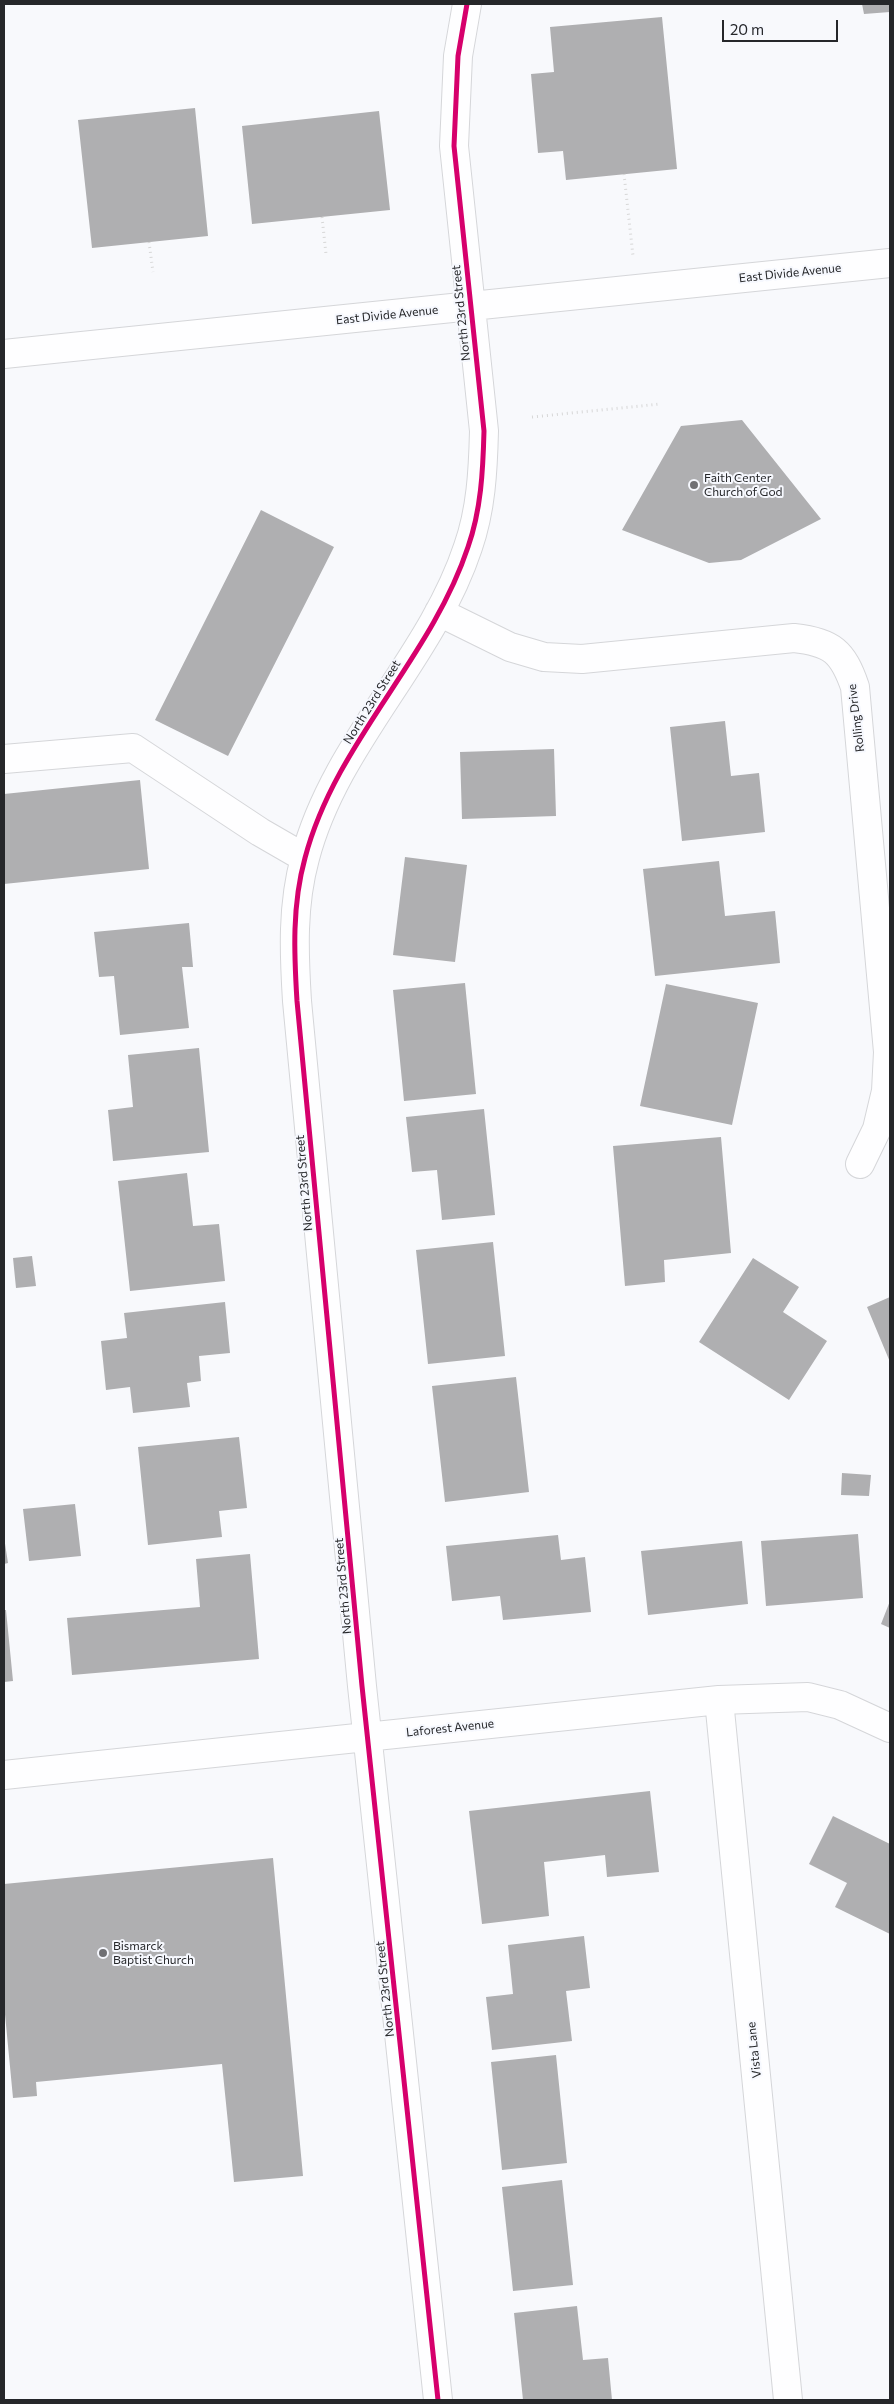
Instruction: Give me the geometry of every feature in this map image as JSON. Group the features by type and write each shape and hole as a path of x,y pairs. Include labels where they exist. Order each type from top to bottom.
{"street":[{"name":"North 23rd Street","path":"438,2400 368,1737 297,1001 295,927 305,858 316,825 347,762 439,612 468,547 479,506 484,431 454,146 458,56 466,4"},
{"name":"East Divide Avenue","path":"4,354 890,263"},
{"name":"Rolling Drive","path":"439,612 510,647 544,657 582,659 794,638 816,640 834,649 847,665 855,687 888,1052 886,1091 877,1129 860,1164"},
{"path":"4,759 133,748 260,832 305,858"},
{"name":"Laforest Avenue","path":"4,1775 719,1700 808,1697 840,1705 890,1728"},
{"name":"Vista Lane","path":"719,1700 788,2400"}],"path":[{"path":"624,174 637,289"},
{"path":"322,217 326,254"},
{"path":"149,242 153,272"},
{"path":"532,417 660,404"}],"building":[{"path":"862,4 890,4 890,12 864,14"},
{"path":"662,17 677,169 566,180 563,151 538,153 531,74 554,72 550,27"},
{"path":"195,108 208,236 92,248 78,120"},
{"path":"379,111 390,210 252,224 242,126"},
{"path":"742,420 821,519 741,560 709,563 622,530 681,426"},
{"path":"261,510 334,547 228,756 155,720"},
{"path":"725,721 731,776 759,773 765,832 682,841 670,727"},
{"path":"554,749 556,816 462,819 460,752"},
{"path":"140,780 149,869 4,884 4,794"},
{"path":"405,857 467,865 455,962 393,955"},
{"path":"719,861 725,916 775,911 780,963 655,976 643,869"},
{"path":"189,923 193,967 182,967 189,1028 120,1035 114,976 99,977 94,932"},
{"path":"465,983 476,1094 404,1101 393,990"},
{"path":"666,984 758,1003 732,1125 640,1106"},
{"path":"199,1048 209,1152 113,1161 108,1110 133,1107 128,1055"},
{"path":"484,1109 495,1215 442,1220 437,1170 412,1172 406,1117"},
{"path":"721,1137 731,1253 664,1260 665,1282 625,1286 613,1146"},
{"path":"187,1173 193,1226 219,1224 225,1281 130,1291 118,1181"},
{"path":"493,1242 505,1356 428,1364 416,1250"},
{"path":"32,1256 36,1286 16,1288 13,1258"},
{"path":"753,1258 799,1287 783,1312 827,1341 789,1400 699,1342"},
{"path":"890,1297 890,1362 867,1307"},
{"path":"225,1302 230,1353 199,1356 201,1381 187,1383 190,1407 133,1413 130,1387 106,1390 101,1341 127,1338 124,1313"},
{"path":"516,1377 529,1492 445,1502 432,1386"},
{"path":"239,1437 247,1508 219,1511 222,1537 148,1545 138,1447"},
{"path":"842,1473 871,1475 869,1496 841,1495"},
{"path":"75,1504 81,1556 29,1561 23,1509"},
{"path":"858,1534 863,1598 766,1606 761,1541"},
{"path":"558,1535 561,1560 585,1557 591,1612 503,1620 500,1596 452,1601 446,1546"},
{"path":"4,1537 8,1563 4,1564"},
{"path":"742,1541 748,1604 648,1615 641,1551"},
{"path":"250,1554 259,1659 72,1675 67,1618 200,1607 196,1559"},
{"path":"890,1601 890,1628 881,1624"},
{"path":"4,1610 6,1610 13,1681 4,1682"},
{"path":"650,1791 659,1872 607,1877 605,1855 544,1862 549,1916 482,1924 469,1811"},
{"path":"833,1816 890,1844 890,1934 835,1907 847,1883 809,1864"},
{"path":"273,1858 303,2176 234,2182 222,2064 36,2082 37,2096 13,2098 4,2004 4,1884"},
{"path":"584,1936 590,1988 566,1991 572,2041 492,2050 486,1997 513,1994 508,1945"},
{"path":"556,2055 567,2163 502,2170 491,2062"},
{"path":"562,2180 573,2285 513,2291 502,2187"},
{"path":"577,2306 583,2360 608,2358 612,2400 523,2400 514,2313"}],"cycle path":[{"path":"438,2400 362,1686 297,1001 295,929 301,876 319,816 338,777 360,739 431,627 452,588 468,547 479,505 484,431 454,146 458,56 467,4"}],"place":[{"name":"Faith Center Church of God","path":"694,485"},
{"name":"Bismarck Baptist Church","path":"103,1953"}]}
